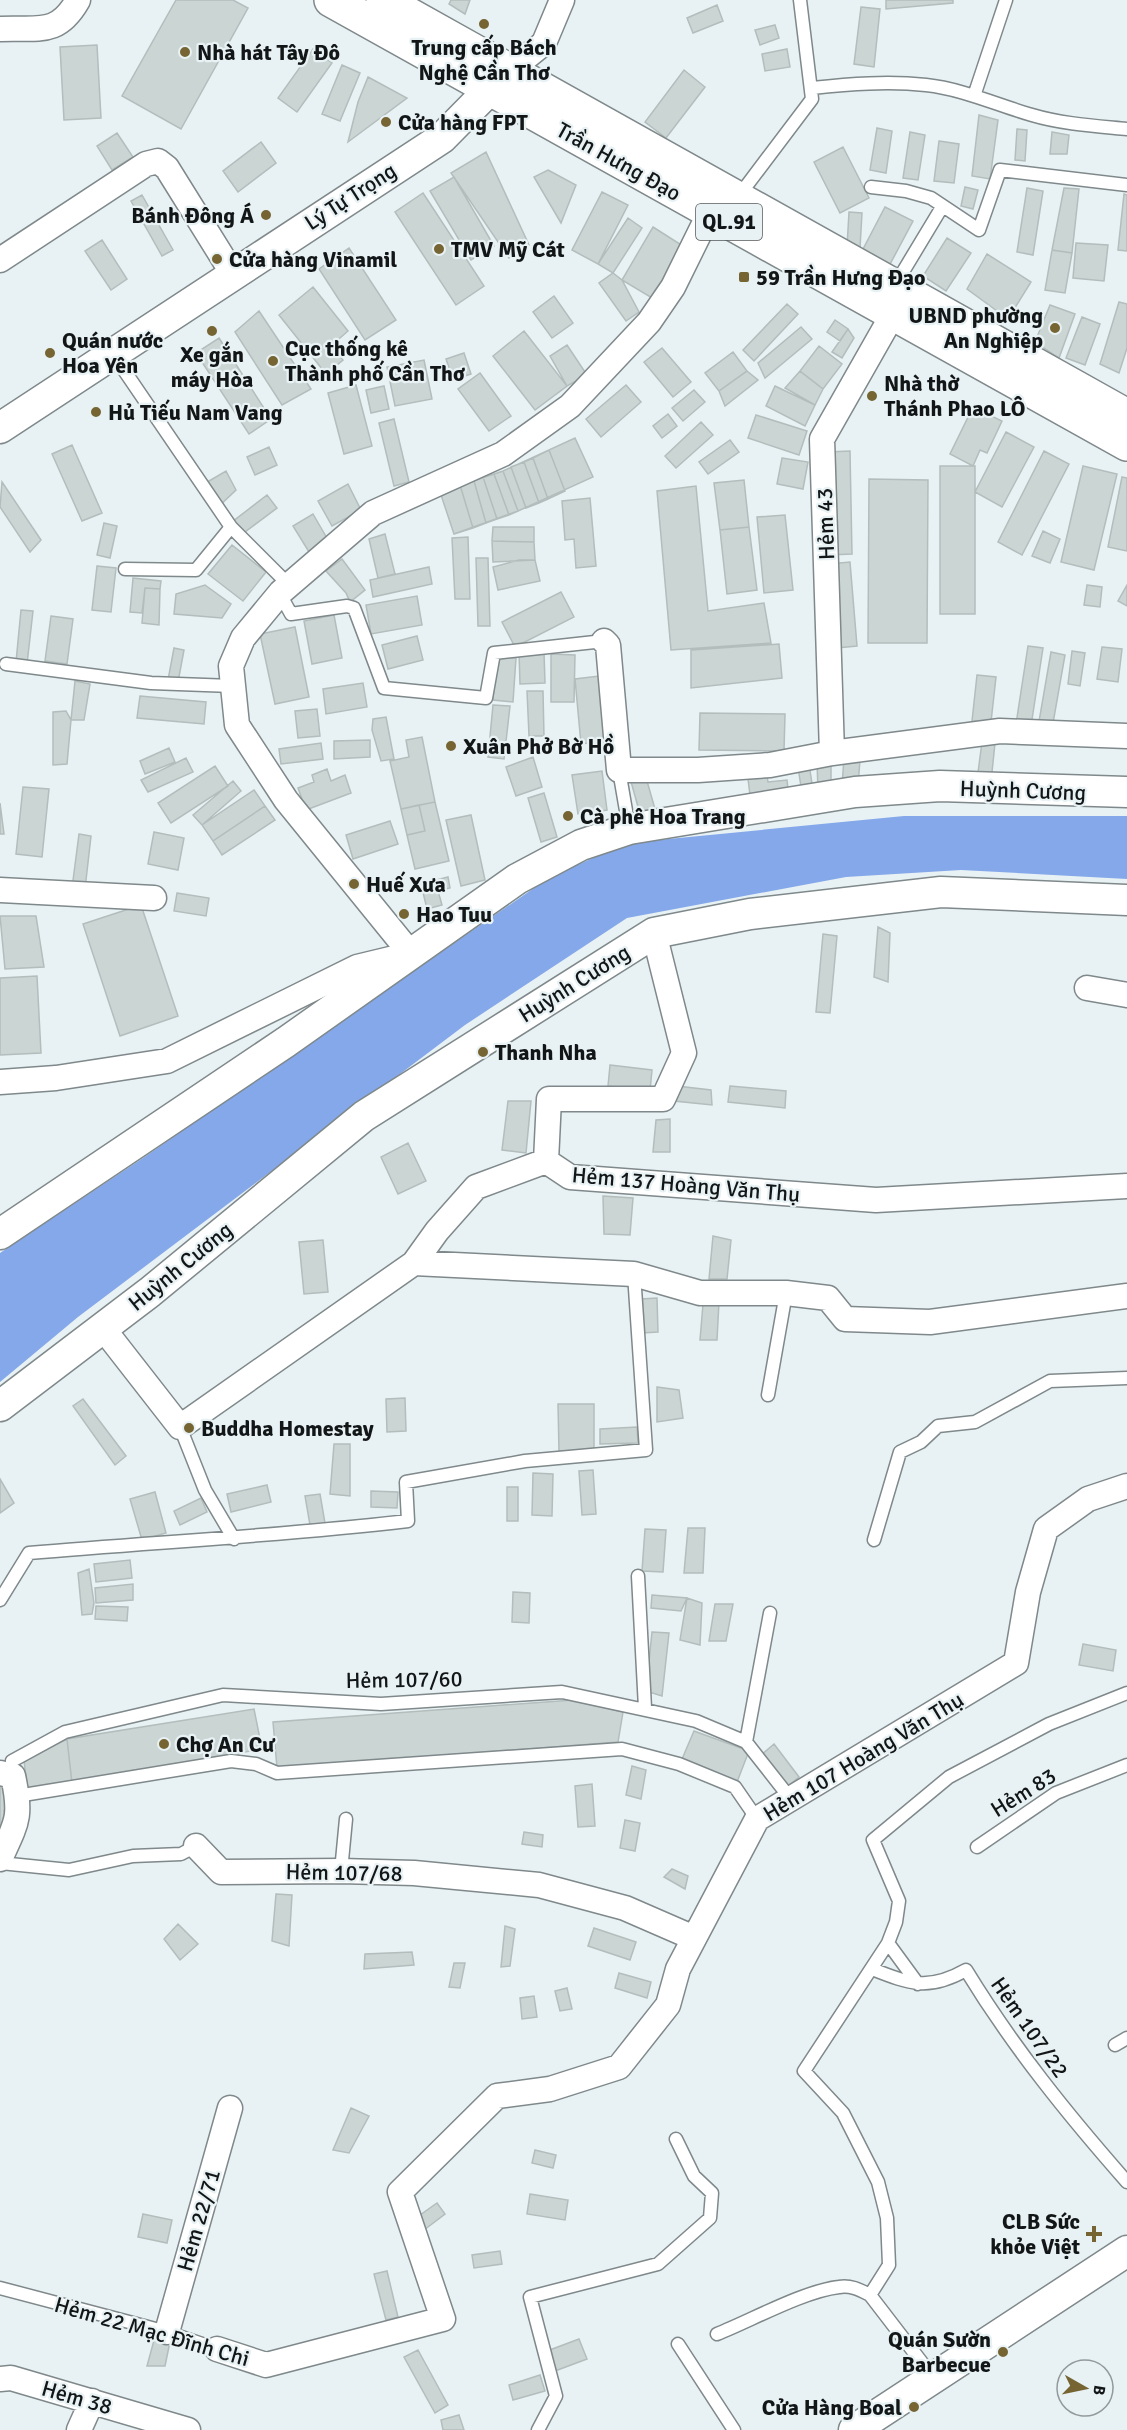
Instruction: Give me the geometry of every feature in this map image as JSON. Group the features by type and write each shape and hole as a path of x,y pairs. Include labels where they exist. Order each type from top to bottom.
{"highway":[{"name":"Trần Hưng Đạo","path":"331,0 499,80 724,205 894,300 1127,444"},
{"name":"Trần Hưng Đạo","path":"382,0 499,80"},
{"name":"Trần Hưng Đạo","path":"894,300 1127,416"}],"street":[{"path":"0,29 52,27 67,18 78,0"},
{"path":"499,80 544,43 562,0"},
{"name":"Lý Tự Trọng","path":"0,428 442,138 499,80"},
{"path":"0,260 146,164 158,161 167,168 233,274"},
{"path":"0,1082 56,1078 167,1061 357,967 411,954 286,800 237,725 231,666 243,638 285,590 374,513 503,454 570,406 649,322 724,205"},
{"name":"Hẻm 43","path":"832,753 822,440 894,300"},
{"path":"604,641 608,645 619,770 698,770 770,765 832,753 1000,731 1127,736"},
{"name":"Huỳnh Cương","path":"0,1234 411,954 517,879 581,844 629,829 855,792 940,786 1127,792"},
{"path":"0,890 154,898"},
{"name":"Huỳnh Cương","path":"0,1406 150,1293 364,1116 654,933 750,914 941,892 1127,900"},
{"path":"546,1161 549,1099 663,1099 684,1053 654,933"},
{"path":"1087,988 1127,995"},
{"name":"Hẻm 137 Hoàng Văn Thụ","path":"180,1427 414,1263 430,1239 476,1187 546,1161 570,1178 876,1200 1127,1186"},
{"path":"0,1208 45,1203"},
{"path":"414,1263 634,1275 700,1293 786,1293 828,1298 845,1319 930,1322 1127,1296"},
{"path":"102,1327 180,1427"},
{"name":"Hẻm 107 Hoàng Văn Thụ","path":"443,2319 400,2192 497,2096 550,2089 619,2067 668,2005 678,1969 757,1819 1016,1663 1028,1592 1046,1529 1089,1499 1127,1486"},
{"path":"0,1861 20,1808 10,1782"},
{"name":"Hẻm 107/68","path":"196,1846 221,1872 414,1873 539,1885 625,1908 694,1938"},
{"name":"Hẻm 22/71","path":"167,2332 230,2108"},
{"path":"854,2430 1127,2251"},
{"name":"Hẻm 22 Mạc Đĩnh Chi","path":"217,2349 266,2365 443,2319"},
{"name":"Hẻm 38","path":"0,2379 11,2378 188,2430"},
{"path":"79,2430 92,2401"}],"lane":[{"path":"724,205 805,111 812,99 800,0"},
{"path":"974,96 1006,0"},
{"path":"812,88 862,83 927,85 974,96 1033,116 1087,126 1127,129"},
{"path":"871,187 906,191 931,198 979,230 1000,170 1127,185"},
{"path":"894,300 942,207"},
{"path":"113,354 231,527 285,590 291,614 347,606 354,608 384,688 486,698 494,652 604,641"},
{"path":"125,569 196,570 231,527"},
{"path":"6,664 152,683 232,686"},
{"path":"619,770 629,829"},
{"path":"0,1600 29,1553 176,1540 234,1539 408,1521 406,1482 525,1461 646,1450 634,1275"},
{"path":"768,1395 786,1293"},
{"path":"874,1540 900,1452 921,1442 938,1426 975,1422 1050,1381 1127,1378"},
{"path":"180,1427 205,1490 234,1539"},
{"path":"638,1576 645,1708"},
{"path":"746,1742 770,1613"},
{"name":"Hẻm 107/60","path":"10,1782 12,1761 66,1732 223,1695 381,1704 562,1692 645,1708 696,1721 746,1742 790,1798"},
{"path":"870,2295 889,2265 886,2218 878,2182 843,2113 804,2071 872,1969 888,1943 896,1922 899,1901 873,1840 949,1777 1049,1724 1127,1693"},
{"path":"10,1782 231,1761 256,1764 277,1773 622,1749 679,1764 735,1787 757,1819"},
{"name":"Hẻm 83","path":"977,1847 1056,1793 1127,1765"},
{"path":"341,1871 346,1819"},
{"name":"Hẻm 107/68","path":"0,1861 69,1870 132,1856 181,1854 196,1846"},
{"path":"888,1943 918,1984"},
{"name":"Hẻm 107/22","path":"872,1969 918,1984 947,1981 966,1970 996,2018 1061,2107 1127,2182"},
{"path":"1115,2045 1127,2038"},
{"path":"538,2430 556,2396 530,2297 658,2264 710,2218 712,2193 694,2176 676,2139"},
{"path":"717,2334 820,2291 841,2286 856,2288 870,2295 934,2378"},
{"name":"Hẻm 22 Mạc Đĩnh Chi","path":"0,2288 167,2332 217,2349"},
{"path":"678,2344 734,2430"}],"water":[{"path":"904,816 1127,816 1127,879 961,870 846,877 627,918 465,1025 78,1317 0,1382 0,1253 143,1158 550,877 627,843"}],"building":[{"name":"Nhà hát Tây Đô","path":"176,0 233,0 248,8 181,129 122,96"},
{"path":"451,0 470,0 465,14 449,4"},
{"path":"886,0 953,0 953,3 886,9"},
{"path":"717,5 723,21 693,33 687,18"},
{"path":"861,7 880,9 874,67 854,64"},
{"path":"775,25 779,38 760,45 755,30"},
{"path":"97,45 101,118 64,120 60,47"},
{"path":"313,49 332,63 297,112 278,98"},
{"path":"787,49 790,67 765,71 762,54"},
{"path":"342,65 360,73 340,121 322,114"},
{"path":"684,70 705,87 666,138 645,122"},
{"path":"368,77 407,98 348,142 358,102"},
{"path":"979,115 998,120 990,179 972,176"},
{"path":"877,128 892,131 886,173 870,170"},
{"path":"1017,129 1027,130 1025,161 1015,160"},
{"path":"910,132 925,135 918,180 903,178"},
{"path":"1052,132 1069,135 1067,154 1050,154"},
{"path":"117,133 133,157 112,170 97,146"},
{"path":"939,141 959,144 954,183 934,181"},
{"path":"261,142 276,163 238,192 223,171"},
{"path":"843,147 869,198 840,213 814,162"},
{"path":"486,152 529,245 509,258 451,173"},
{"path":"548,170 576,185 561,223 534,177"},
{"path":"454,177 494,246 471,260 430,191"},
{"path":"965,187 978,190 973,209 961,206"},
{"path":"1027,188 1043,191 1033,255 1017,252"},
{"path":"1064,188 1079,189 1072,253 1052,250"},
{"path":"602,192 628,205 598,264 572,250"},
{"name":"TMV Mỹ Cát","path":"423,193 484,286 456,305 395,212"},
{"path":"1124,194 1127,195 1127,251 1118,250"},
{"path":"142,195 173,250 162,256 131,201"},
{"path":"885,207 913,221 888,268 861,253"},
{"path":"849,212 862,213 860,248 847,247"},
{"path":"628,218 642,228 613,273 598,264"},
{"path":"653,227 683,246 652,298 622,280"},
{"path":"947,238 971,253 946,291 923,276"},
{"path":"102,240 127,279 111,290 85,251"},
{"path":"1076,243 1108,245 1104,281 1073,278"},
{"path":"349,248 396,320 365,340 319,269"},
{"path":"1052,250 1072,253 1065,293 1045,290"},
{"path":"987,254 1031,282 1008,319 967,289"},
{"path":"613,273 622,280 639,312 626,321 599,283"},
{"path":"313,287 348,331 332,345 343,360 326,374 279,315"},
{"path":"554,296 573,323 552,338 533,312"},
{"path":"1119,302 1127,304 1127,348 1119,373 1100,364"},
{"path":"787,304 798,314 754,361 743,350"},
{"name":"UBND phường An Nghiệp","path":"1050,305 1075,314 1059,358 1035,342"},
{"name":"Cục thống kê Thành phố Cần Thơ","path":"259,311 311,389 282,405 235,332"},
{"path":"1082,317 1100,324 1085,365 1066,358"},
{"path":"835,320 848,329 840,341 827,332"},
{"path":"801,327 812,339 765,378 758,363"},
{"path":"848,329 854,338 842,358 832,352"},
{"path":"524,331 567,386 535,410 493,356"},
{"path":"219,338 271,419 249,434 196,353"},
{"path":"567,345 587,375 567,386 550,356"},
{"path":"819,346 842,364 823,389 800,371"},
{"path":"662,348 691,382 673,397 644,362"},
{"path":"733,352 747,371 719,391 705,373"},
{"path":"464,353 471,374 453,380 446,359"},
{"path":"424,360 432,399 395,406 387,367"},
{"path":"747,371 758,380 725,406 719,391"},
{"path":"800,371 823,389 815,405 785,388"},
{"path":"480,373 511,416 489,431 458,389"},
{"path":"356,385 372,446 344,454 328,393"},
{"path":"626,385 641,402 601,437 586,419"},
{"path":"384,386 389,409 371,413 366,390"},
{"path":"775,386 815,405 805,426 766,406"},
{"path":"694,390 705,402 683,421 672,408"},
{"path":"973,407 1002,421 987,453 980,450 973,466 950,454"},
{"path":"668,414 677,426 662,438 653,426"},
{"path":"756,415 807,431 799,455 748,438"},
{"path":"394,419 409,482 394,486 379,423"},
{"path":"701,422 713,435 676,468 665,456"},
{"path":"1006,432 1034,447 1002,507 975,492"},
{"path":"575,438 593,477 518,511 454,534 440,492 503,471"},
{"path":"730,440 739,452 708,474 699,462"},
{"path":"72,445 102,513 82,521 52,454"},
{"path":"269,447 277,465 255,475 247,457"},
{"path":"549,450 565,491 548,499 533,458"},
{"path":"850,451 852,554 829,555 827,452"},
{"path":"1044,451 1069,464 1022,555 998,542"},
{"path":"533,458 548,499 539,503 524,462"},
{"path":"782,458 808,462 803,489 777,484"},
{"path":"524,462 539,503 526,508 511,467"},
{"path":"940,466 975,466 975,614 940,614"},
{"path":"1083,466 1117,474 1094,570 1061,562"},
{"path":"226,471 236,490 216,509 197,488"},
{"path":"503,471 518,511 509,515 494,474"},
{"path":"494,474 509,515 497,519 483,477"},
{"path":"483,477 497,519 486,523 474,481"},
{"path":"1122,477 1127,478 1127,551 1108,547"},
{"path":"869,479 928,480 927,643 868,643"},
{"path":"744,480 749,527 720,530 714,483"},
{"path":"474,481 486,523 473,528 460,485"},
{"path":"2,482 41,540 30,552 0,507"},
{"path":"348,484 361,510 332,526 318,501"},
{"path":"460,485 473,528 454,534 440,492"},
{"path":"696,486 708,611 764,603 771,643 671,650 657,491"},
{"path":"267,495 277,508 241,535 232,522"},
{"path":"590,498 596,566 576,568 574,539 565,540 562,501"},
{"path":"313,514 328,540 309,552 293,526"},
{"path":"785,515 793,590 764,593 757,517"},
{"path":"104,523 117,526 110,558 97,555"},
{"path":"493,527 534,527 534,542 492,541"},
{"path":"749,527 757,590 727,594 720,530"},
{"path":"1043,531 1060,539 1050,563 1032,556"},
{"path":"385,534 395,574 378,578 369,539"},
{"path":"468,537 470,599 455,599 452,538"},
{"path":"492,541 534,542 535,560 493,562"},
{"path":"232,545 266,572 243,601 208,574"},
{"path":"476,558 488,558 490,626 478,626"},
{"path":"342,559 365,590 350,602 346,593 326,571"},
{"path":"519,560 535,560 540,581 498,590 493,567"},
{"path":"850,562 857,646 837,648 829,564"},
{"path":"97,566 116,568 111,612 92,610"},
{"path":"429,567 432,584 373,597 370,580"},
{"path":"133,578 161,581 160,589 145,588 142,613 130,612"},
{"path":"205,585 231,604 222,618 174,614 176,594"},
{"path":"1087,585 1102,587 1100,607 1084,605"},
{"path":"1127,585 1127,606 1118,601"},
{"path":"145,588 160,589 159,625 142,623"},
{"path":"561,592 574,617 515,647 502,622"},
{"path":"417,596 422,625 371,634 366,605"},
{"path":"21,610 33,611 27,664 16,662"},
{"path":"334,615 342,658 312,664 304,621"},
{"path":"51,616 73,619 67,664 45,661"},
{"path":"295,627 309,697 275,704 260,634"},
{"path":"417,636 423,660 388,669 382,645"},
{"path":"779,644 782,678 691,688 691,650"},
{"path":"1028,646 1043,648 1031,726 1016,724"},
{"path":"1102,647 1122,649 1118,682 1097,679"},
{"path":"174,648 184,650 178,682 168,680"},
{"path":"1072,651 1085,653 1080,686 1068,684"},
{"path":"519,652 544,652 545,683 520,684"},
{"path":"1051,652 1065,655 1052,729 1038,727"},
{"path":"551,654 575,655 574,702 551,702"},
{"path":"496,657 516,658 513,702 493,700"},
{"path":"977,675 996,677 991,722 972,721"},
{"path":"599,676 605,741 581,744 575,679"},
{"path":"75,681 90,684 84,720 71,720"},
{"path":"363,683 367,707 326,714 323,689"},
{"path":"527,691 543,691 544,736 529,736"},
{"path":"140,696 206,702 204,724 137,718"},
{"path":"493,705 510,706 504,759 488,757"},
{"path":"317,709 320,736 298,738 295,711"},
{"path":"66,711 71,720 67,764 53,765 53,712"},
{"path":"700,713 785,714 784,751 699,750"},
{"path":"386,717 394,759 381,761 372,730 373,719"},
{"path":"422,737 435,802 401,809 390,761 409,757 406,740"},
{"path":"370,740 370,757 334,759 334,741"},
{"path":"982,742 995,743 991,782 977,780"},
{"path":"321,743 323,759 281,764 279,749"},
{"path":"169,748 175,762 145,774 140,761"},
{"path":"533,757 542,787 516,796 506,767"},
{"path":"186,758 193,772 148,792 141,780"},
{"path":"844,758 860,759 858,787 842,786"},
{"path":"817,762 831,762 831,790 818,790"},
{"path":"809,764 813,790 802,793 798,767"},
{"path":"215,766 228,786 171,823 158,803"},
{"path":"327,769 331,781 345,775 351,793 306,810 298,788 314,782 312,775"},
{"path":"766,769 768,782 787,780 789,798 751,803 747,771"},
{"path":"602,771 607,810 578,814 572,775"},
{"path":"645,774 655,809 640,814 630,778"},
{"path":"233,781 241,791 202,825 193,815"},
{"path":"23,787 49,789 42,857 16,854"},
{"path":"254,790 265,806 213,841 202,825"},
{"path":"544,793 557,837 541,842 528,798"},
{"path":"435,802 449,861 415,869 407,835 425,831 419,805"},
{"path":"0,803 4,834 0,834"},
{"path":"419,805 425,831 407,835 401,809"},
{"path":"265,806 275,820 222,855 213,841"},
{"path":"471,815 485,880 461,886 446,820"},
{"path":"390,821 398,844 353,859 346,835"},
{"path":"154,832 184,838 178,870 148,864"},
{"path":"79,834 91,836 85,889 72,888"},
{"path":"448,877 450,888 438,891 442,905 427,909 421,884"},
{"path":"177,893 209,898 206,916 174,911"},
{"path":"141,905 178,1016 120,1036 83,924"},
{"path":"0,916 36,916 44,967 5,969"},
{"path":"878,927 890,933 888,982 874,977"},
{"path":"823,934 837,936 830,1013 816,1012"},
{"path":"37,976 41,1053 0,1055 0,978"},
{"path":"610,1065 652,1070 650,1091 608,1086"},
{"path":"677,1086 711,1090 712,1105 674,1101"},
{"path":"730,1086 786,1091 785,1108 728,1102"},
{"path":"508,1101 531,1101 526,1153 502,1150"},
{"path":"670,1119 670,1152 653,1152 656,1120"},
{"path":"408,1143 426,1181 398,1194 381,1157"},
{"path":"603,1196 633,1198 630,1235 604,1234"},
{"path":"713,1236 731,1240 727,1279 709,1279"},
{"path":"323,1240 328,1292 304,1294 299,1242"},
{"path":"657,1298 658,1332 642,1333 641,1299"},
{"path":"719,1302 717,1340 700,1340 703,1304"},
{"path":"657,1387 679,1390 683,1418 657,1422"},
{"path":"405,1398 406,1431 387,1432 386,1399"},
{"path":"83,1399 126,1456 115,1465 73,1406"},
{"path":"558,1404 594,1404 594,1450 559,1451"},
{"path":"637,1427 638,1443 600,1444 600,1429"},
{"path":"334,1444 350,1444 350,1496 330,1494"},
{"path":"593,1470 596,1514 582,1515 579,1471"},
{"path":"533,1473 553,1474 552,1516 532,1515"},
{"path":"0,1479 14,1503 0,1513"},
{"path":"267,1485 271,1502 231,1512 227,1494"},
{"path":"507,1487 518,1487 518,1521 507,1521"},
{"path":"371,1491 398,1492 397,1508 371,1507"},
{"path":"155,1492 166,1533 142,1540 130,1499"},
{"path":"320,1494 326,1529 311,1531 305,1496"},
{"path":"201,1498 207,1512 180,1525 174,1511"},
{"path":"688,1528 705,1528 703,1573 684,1573"},
{"path":"645,1529 666,1530 663,1572 642,1571"},
{"path":"130,1560 132,1578 96,1582 94,1564"},
{"path":"89,1569 94,1603 92,1614 82,1615 78,1573"},
{"path":"133,1584 133,1600 96,1603 95,1588"},
{"path":"513,1592 530,1593 529,1623 512,1622"},
{"path":"652,1595 687,1598 681,1611 651,1608"},
{"path":"687,1598 702,1603 700,1645 680,1640"},
{"path":"715,1604 733,1604 726,1641 709,1641"},
{"path":"96,1606 128,1607 127,1621 95,1619"},
{"path":"652,1632 669,1633 662,1696 646,1691"},
{"path":"1083,1644 1116,1650 1113,1671 1079,1665"},
{"path":"573,1700 623,1712 618,1742 277,1768 273,1722"},
{"name":"Chợ An Cư","path":"254,1709 262,1749 72,1783 67,1739"},
{"path":"694,1731 749,1751 737,1782 682,1759"},
{"path":"67,1739 72,1783 28,1792 24,1761"},
{"path":"774,1744 799,1777 787,1787 761,1755"},
{"path":"632,1766 646,1770 641,1799 626,1795"},
{"path":"592,1784 595,1826 578,1827 575,1786"},
{"path":"0,1786 12,1796 4,1811 12,1821 0,1833"},
{"path":"625,1820 640,1823 635,1851 620,1848"},
{"path":"524,1832 543,1835 542,1847 522,1844"},
{"path":"672,1869 688,1876 685,1889 664,1877"},
{"path":"276,1894 292,1895 289,1946 272,1941"},
{"path":"178,1924 198,1944 180,1960 164,1939"},
{"path":"505,1926 515,1929 510,1966 501,1967"},
{"path":"594,1928 636,1942 630,1960 588,1946"},
{"path":"412,1952 414,1965 364,1969 365,1954"},
{"path":"454,1963 465,1963 460,1988 449,1987"},
{"path":"619,1973 651,1982 647,1998 615,1988"},
{"path":"567,1988 572,2009 560,2011 555,1991"},
{"path":"534,1996 537,2017 522,2019 520,1998"},
{"path":"351,2108 369,2116 349,2153 333,2150"},
{"path":"535,2150 556,2155 553,2168 532,2163"},
{"path":"530,2194 568,2200 565,2220 527,2214"},
{"path":"437,2203 445,2214 424,2230 416,2218"},
{"path":"143,2214 172,2220 167,2243 138,2237"},
{"path":"500,2251 502,2264 474,2268 472,2255"},
{"path":"387,2271 398,2317 386,2320 374,2274"},
{"path":"156,2333 171,2337 165,2366 147,2366"},
{"path":"579,2339 587,2359 555,2371 547,2351"},
{"path":"418,2350 448,2405 435,2413 404,2357"},
{"path":"540,2375 545,2391 513,2400 509,2385"},
{"path":"459,2415 464,2430 443,2430 441,2420"}],"place":[{"name":"Trung cấp Bách Nghệ Cần Thơ","path":"484,24"},
{"name":"Nhà hát Tây Đô","path":"185,52"},
{"name":"Cửa hàng FPT","path":"386,122"},
{"name":"Bánh Đông Á","path":"266,215"},
{"name":"TMV Mỹ Cát","path":"439,249"},
{"name":"Cửa hàng Vinamil","path":"217,259"},
{"name":"59 Trần Hưng Đạo","path":"744,277"},
{"name":"UBND phường An Nghiệp","path":"1055,328"},
{"name":"Xe gắn máy Hòa","path":"212,331"},
{"name":"Quán nước Hoa Yên","path":"50,353"},
{"name":"Cục thống kê Thành phố Cần Thơ","path":"273,361"},
{"name":"Nhà thờ Thánh Phao LÔ","path":"872,396"},
{"name":"Hủ Tiếu Nam Vang","path":"96,412"},
{"name":"Xuân Phở Bờ Hồ","path":"451,746"},
{"name":"Cà phê Hoa Trang","path":"568,816"},
{"name":"Huế Xưa","path":"354,884"},
{"name":"Hao Tuu","path":"404,914"},
{"name":"Thanh Nha","path":"483,1052"},
{"name":"Buddha Homestay","path":"189,1428"},
{"name":"Chợ An Cư","path":"164,1744"},
{"name":"CLB Sức khỏe Việt","path":"1094,2234"},
{"name":"Quán Sườn Barbecue","path":"1003,2352"},
{"name":"Cửa Hàng Boal","path":"914,2407"}]}
